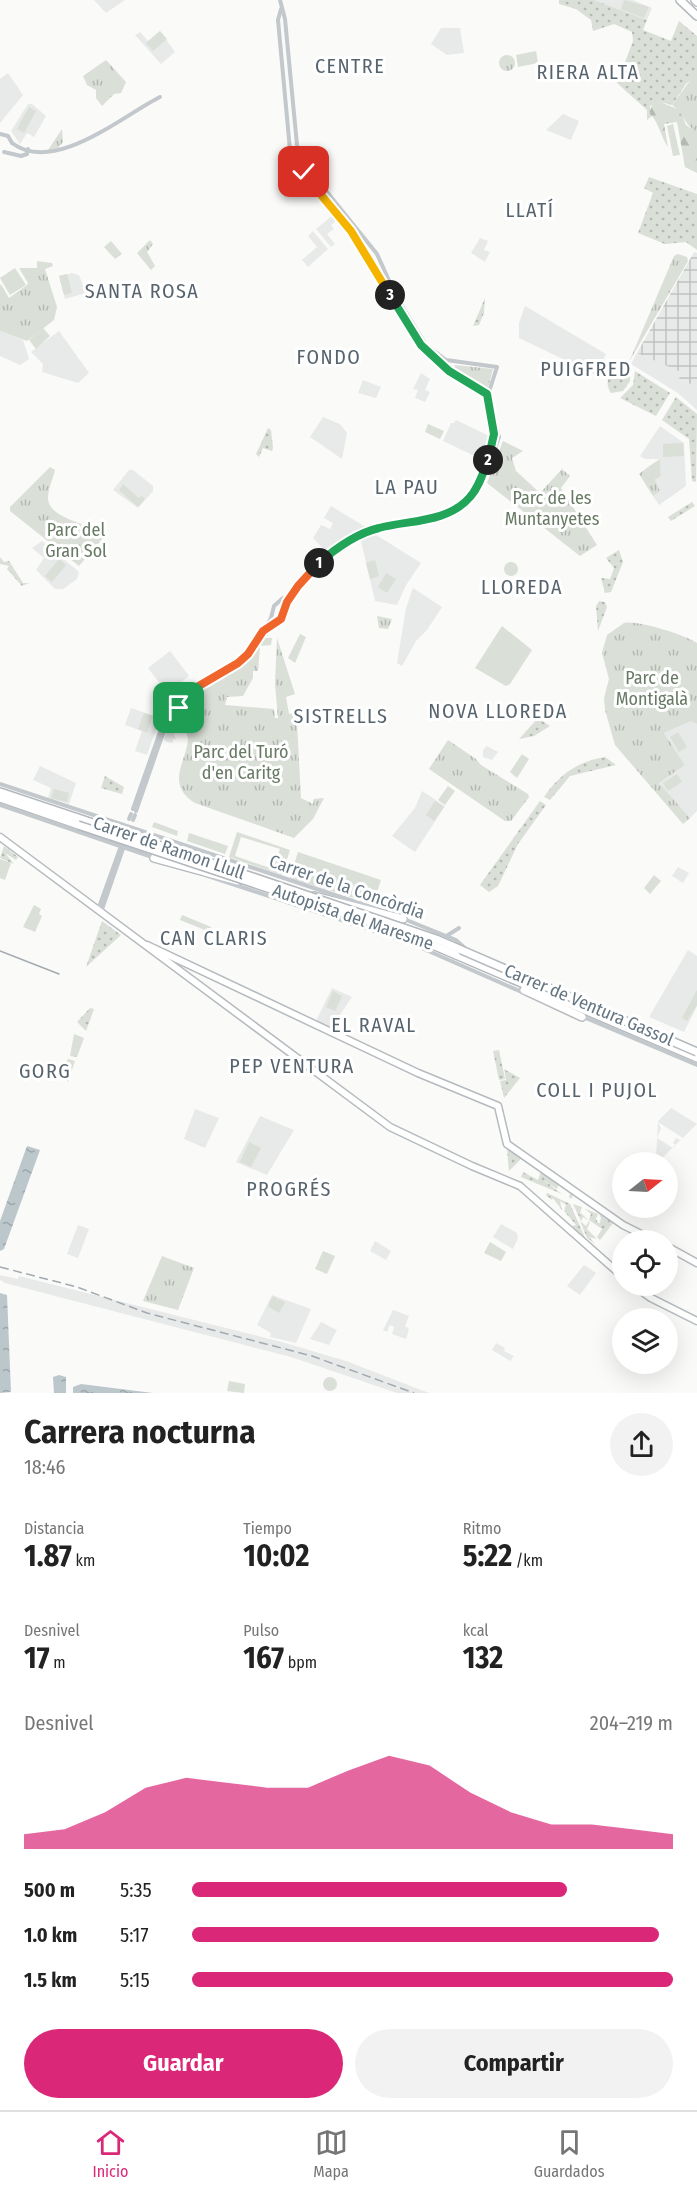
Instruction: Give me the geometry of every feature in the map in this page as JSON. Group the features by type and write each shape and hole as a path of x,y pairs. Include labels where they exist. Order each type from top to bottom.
{"highway":[{"path":"680,0 697,16"},
{"name":"Autopista del Maresme","path":"0,788 24,800 436,939 697,1052"},
{"name":"Autopista del Maresme","path":"0,798 410,935 473,966 697,1058"},
{"path":"154,858 267,888"},
{"path":"314,896 403,919"},
{"path":"473,966 582,1017"}],"main road":[{"path":"0,837 347,1097 393,1129 472,1166 508,1179 531,1194 612,1267"},
{"path":"141,942 418,1073 498,1106 505,1142 633,1230"},
{"path":"678,1253 697,1263"},
{"path":"648,1296 697,1321"}],"street":[{"path":"279,1 285,19 297,145 306,165 376,253 396,296 423,342 439,356 453,362 497,367 487,394 494,434 492,452 481,479"},
{"path":"167,716 161,710 161,702 165,697 185,694 238,663 272,621 285,613 286,600 330,554 367,532 445,514 466,501 481,479 499,436 487,394 449,371 421,345 351,231 300,170 290,150 278,17 281,9"},
{"path":"278,17 281,22 285,19"},
{"path":"0,134 8,136 12,143 28,150 50,153 130,117 160,97"},
{"path":"2,152 9,150 12,143"},
{"path":"2,152 21,156 27,154 28,150"},
{"path":"300,170 306,171 306,165"},
{"path":"489,407 495,416"},
{"path":"272,621 279,599 286,600"},
{"path":"167,716 177,713 185,694"},
{"path":"174,697 179,704"},
{"path":"100,911 167,716"},
{"name":"Carrer de la Concòrdia","path":"0,788 131,819 403,919 456,940 467,950"},
{"name":"Carrer de Ramon Llull","path":"0,805 473,966"},
{"path":"446,936 459,928"},
{"name":"Carrer de Ventura Gassol","path":"473,966 582,1017 697,1065"}],"shaded area":[{"path":"94,0 125,0 106,13"},
{"path":"594,0 633,0 652,8 647,20"},
{"path":"441,28 460,28 464,53 447,55 431,44"},
{"path":"160,31 175,52 161,64 135,35 140,32 148,41"},
{"path":"8,73 23,95 0,123 0,79"},
{"path":"28,104 32,104 46,116 34,137 27,133 20,144 11,131"},
{"path":"563,114 579,121 571,140 546,130"},
{"path":"332,216 337,220 331,225 334,229 327,234 335,244 331,247 316,229"},
{"path":"313,231 328,249 308,267 302,260 317,247 308,236"},
{"path":"480,238 488,241 484,250 490,252 485,262 471,253"},
{"path":"694,252 697,253 697,387 679,379 681,372 637,353"},
{"path":"72,273 79,275 86,293 65,299 59,276"},
{"path":"525,306 606,354 596,375 519,338 519,323"},
{"path":"0,331 23,340 29,359 20,365 0,356"},
{"path":"59,331 89,373 78,383 42,372 43,364 31,352"},
{"path":"637,353 682,372 679,379 697,387 697,410 678,393 631,364"},
{"path":"421,373 430,379 425,390 430,392 425,402 415,398 418,390 413,389"},
{"path":"363,380 381,387 376,398 358,393"},
{"path":"323,417 340,424 347,433 342,459 310,437"},
{"path":"456,420 489,436 485,461 443,441 451,423"},
{"path":"660,426 684,443 686,486 659,505 653,496 660,491 653,481 661,476 660,459 645,459 640,456"},
{"path":"129,470 133,470 153,486 153,491 138,508 113,490"},
{"path":"331,506 364,526 363,530 325,551 313,538 321,525 330,529 333,523 324,518"},
{"path":"373,533 421,563 406,585 397,605 375,601 361,541"},
{"path":"42,541 79,572 77,579 63,589 55,589 36,570 44,558 32,548"},
{"path":"413,588 442,607 427,630 416,641 402,666 397,663 406,608"},
{"path":"170,651 189,676 167,693 148,668"},
{"path":"131,708 160,718 147,755 135,751 142,731 125,725"},
{"path":"691,721 697,724 697,811 690,818 659,783 685,765 664,733"},
{"path":"169,722 176,739 173,739 173,743 164,739"},
{"path":"487,746 498,752 492,760 483,757 483,750"},
{"path":"40,766 76,783 69,804 48,798 51,788 33,780"},
{"path":"422,791 445,806 415,852 392,836 415,808"},
{"path":"678,867 689,873 683,883 672,876"},
{"path":"688,950 697,956 697,1006 684,1032 649,1017"},
{"path":"332,988 352,997 331,1028 316,1021"},
{"path":"671,1108 697,1124 683,1138 658,1122 661,1128 657,1138 658,1121"},
{"path":"195,1109 219,1118 205,1148 184,1139"},
{"path":"260,1116 294,1130 267,1175 236,1162"},
{"path":"657,1138 673,1148 669,1152 656,1152"},
{"path":"676,1138 682,1139 676,1145 673,1143"},
{"path":"501,1224 517,1233 518,1238 513,1249 493,1237"},
{"path":"78,1225 89,1229 78,1258 67,1254"},
{"path":"375,1241 391,1251 386,1260 370,1251"},
{"path":"584,1265 596,1273 580,1295 567,1286"},
{"path":"0,1275 18,1279 19,1276 282,1342 346,1361 429,1393 397,1393 291,1357 5,1283 0,1280"},
{"path":"272,1295 311,1309 296,1343 270,1337 271,1333 257,1325"},
{"path":"393,1310 409,1316 405,1326 409,1329 406,1339 392,1334 394,1327 390,1325 387,1332 383,1330"},
{"path":"321,1322 337,1330 329,1345 310,1339"},
{"path":"496,1343 505,1348 504,1351 514,1356 510,1361 492,1350"}],"green space":[{"path":"559,0 594,0 647,20 643,30 671,41 679,21 697,36 697,75 686,84 672,105 652,100 654,103 650,106 652,116 647,120 647,110 617,83 633,41 632,32 614,24 593,31 591,20 576,9 559,4"},
{"path":"624,0 649,7 644,18 621,9"},
{"path":"160,31 167,39 153,51 146,43"},
{"path":"536,51 538,63 518,67 516,55"},
{"path":"507,55 515,63 507,71 499,63"},
{"path":"106,60 126,82 121,93 114,94 102,106 96,98 96,90 87,85 83,76"},
{"path":"695,74 697,75 697,132 672,105"},
{"path":"653,99 680,110 686,125 697,132 697,173 685,167 677,122 664,124 668,147 665,143 650,114"},
{"path":"29,107 36,111 24,133 17,129"},
{"path":"673,124 680,155 673,156 667,126"},
{"path":"62,129 63,142 58,148 48,150"},
{"path":"649,177 697,194 697,250 686,242 665,244 638,233 653,193 644,188"},
{"path":"150,240 153,244 147,252 155,266 151,270 137,253"},
{"path":"111,241 122,254 115,259 104,247"},
{"path":"678,254 687,257 688,261 629,362 674,256"},
{"path":"37,261 52,263 53,266 45,269 57,307 54,320 27,341 0,331 0,286 1,284 9,298 28,283 19,268 37,268"},
{"path":"15,268 26,285 10,295 0,278"},
{"path":"67,274 72,293 64,295 59,276"},
{"path":"485,298 484,313 479,325 473,326"},
{"path":"43,328 50,336 36,349 29,340"},
{"path":"455,365 493,369 488,388 484,389 454,371"},
{"path":"623,365 630,368 630,381 623,391 611,393 608,385 609,376"},
{"path":"635,371 670,393 656,416 620,398 633,385"},
{"path":"676,397 697,414 696,482 692,481 689,439 662,420"},
{"path":"428,424 444,431 440,439 425,432"},
{"path":"268,428 271,430 273,448 272,451 263,448 259,457 256,454"},
{"name":"Parc de les Muntanyetes","path":"503,441 523,451 512,458 516,471 540,493 562,469 570,476 561,488 597,545 580,556 487,483"},
{"path":"683,443 684,456 663,457 663,444"},
{"path":"660,459 661,476 653,481 648,467"},
{"name":"Parc del Gran Sol","path":"50,467 55,470 48,494 50,505 62,516 105,536 79,566 10,511 10,507"},
{"path":"648,467 660,491 653,496 639,474"},
{"path":"123,484 139,498 142,496 145,499 138,507 119,490"},
{"path":"692,502 695,506 671,521 668,517"},
{"path":"619,550 623,562 611,592 605,593 601,578 610,579 614,568 606,558"},
{"path":"0,557 4,562 9,561 23,583 29,583 22,586 7,569 9,566 0,564"},
{"path":"59,559 66,565 52,582 45,576"},
{"path":"375,560 379,576 370,579 366,563"},
{"path":"511,562 516,564 518,569 516,574 511,576 506,574 504,569 506,564"},
{"path":"386,573 396,579 387,593 378,587"},
{"path":"599,601 605,602 607,607 598,631 596,606"},
{"path":"377,616 392,619 388,629 379,628"},
{"name":"Parc de Montigalà","path":"624,623 661,629 697,643 697,724 691,721 664,733 685,765 659,783 690,818 683,824 615,745 605,710 604,698 609,679 602,653 607,635"},
{"path":"502,626 532,650 510,684 506,686 475,668"},
{"path":"300,634 306,637 295,663 288,658"},
{"name":"Parc del Turó d'en Caritg","path":"263,638 272,638 271,645 260,646 258,671 253,671 253,678 243,696 227,697 225,705 274,709 275,718 278,718 275,684 277,638 295,694 286,697 289,714 300,712 304,722 297,723 301,798 313,804 314,799 324,798 313,819 294,838 195,803 186,796 179,781 188,740 181,717 185,699 247,659"},
{"path":"170,698 178,706 170,714 162,706"},
{"path":"144,713 153,716 147,733 138,729"},
{"path":"538,718 550,726 534,736 519,739"},
{"path":"678,732 687,747 679,752 670,737"},
{"path":"448,740 481,765 528,794 529,797 511,821 505,821 429,769"},
{"path":"522,754 529,759 517,778 510,772"},
{"path":"605,757 616,765 570,776 550,800 544,797 570,770 586,762"},
{"path":"677,774 682,782 668,791 663,783"},
{"path":"105,776 124,787 122,794 101,788"},
{"path":"448,786 455,791 445,805 438,800"},
{"path":"54,789 69,793 67,802 51,798"},
{"path":"435,801 444,807 434,821 426,815"},
{"path":"540,801 546,805 518,844 498,886 489,892 480,885"},
{"path":"154,822 178,831 177,836 152,827"},
{"path":"237,832 290,850 282,875 229,857","holes":["241,837 280,849 273,869 235,856"]},
{"path":"189,833 228,846 225,854 187,841"},
{"path":"4,846 18,857 16,860 5,853 14,864 0,858"},
{"path":"298,852 381,880 373,904 290,878"},
{"path":"0,859 11,863 5,880 0,878"},
{"path":"654,875 661,881 650,894 644,888"},
{"path":"34,905 41,909 39,914 42,916 35,932 23,927"},
{"path":"182,915 211,927 210,932 180,920"},
{"path":"102,921 121,935 86,967"},
{"path":"697,990 697,1005 687,1021 682,1018"},
{"path":"333,991 342,996 335,1011 326,1007"},
{"path":"90,1008 94,1009 86,1031 77,1022"},
{"path":"74,1034 84,1038 77,1057 70,1056"},
{"path":"499,1050 505,1079 499,1080 493,1051"},
{"path":"68,1059 75,1061 68,1082 57,1073"},
{"path":"504,1069 520,1078 504,1098 500,1081 506,1080"},
{"path":"249,1142 261,1148 251,1167 240,1162"},
{"path":"507,1149 522,1158 509,1171"},
{"path":"531,1162 574,1192 571,1199 569,1197 571,1191 559,1183 557,1189 542,1179 562,1194 521,1177 523,1172 538,1180 541,1172 530,1164"},
{"path":"547,1193 570,1204 587,1242 572,1226 576,1225 564,1211 566,1205 560,1201 562,1210 553,1198 552,1200 546,1195"},
{"path":"573,1204 582,1207 579,1216 581,1213 589,1221 583,1217 581,1221"},
{"path":"585,1209 598,1214 596,1219 598,1223 601,1218 599,1214 613,1223 600,1240 597,1237 602,1229 589,1220 591,1214"},
{"path":"580,1221 586,1226 589,1221 587,1229 597,1239 589,1237 595,1244 587,1238"},
{"path":"490,1242 506,1252 501,1261 484,1253"},
{"path":"323,1251 335,1256 327,1274 315,1269"},
{"path":"162,1256 194,1268 178,1310 143,1301"},
{"path":"273,1296 278,1299 276,1304 279,1299 285,1302 279,1313 268,1306"},
{"path":"327,1377 333,1377 337,1384 333,1391 327,1391 323,1387 323,1381"},
{"path":"229,1381 245,1384 244,1393 227,1391"}],"water":[{"path":"27,1146 40,1150 4,1249 0,1251 0,1221"},
{"path":"0,1293 7,1295 11,1392 0,1393"},
{"path":"59,1375 66,1377 66,1393 54,1393 53,1377"},
{"path":"81,1384 153,1393 73,1393 73,1387"}],"tram line":[{"path":"0,951 59,974"}],"railway":[{"path":"0,1267 77,1287 147,1313 312,1356 414,1393"}],"district":[{"name":"CENTRE","path":"350,66"},
{"name":"RIERA ALTA","path":"588,72"},
{"name":"LLATÍ","path":"530,210"},
{"name":"SANTA ROSA","path":"142,291"},
{"name":"FONDO","path":"329,357"},
{"name":"PUIGFRED","path":"586,369"},
{"name":"LA PAU","path":"407,487"},
{"name":"LLOREDA","path":"522,587"},
{"name":"NOVA LLOREDA","path":"498,711"},
{"name":"SISTRELLS","path":"341,716"},
{"name":"CAN CLARIS","path":"214,938"},
{"name":"EL RAVAL","path":"374,1025"},
{"name":"PEP VENTURA","path":"292,1066"},
{"name":"GORG","path":"45,1071"},
{"name":"COLL I PUJOL","path":"597,1090"},
{"name":"PROGRÉS","path":"289,1189"}],"route":[{"path":"179,708 181,698 185,694 238,663 248,654 263,631 281,619 288,605 287,602 298,586 330,554 379,527 431,518 460,506 471,496 492,452 494,434 487,394 449,371 421,345 351,231 302,172 304,172"}]}
